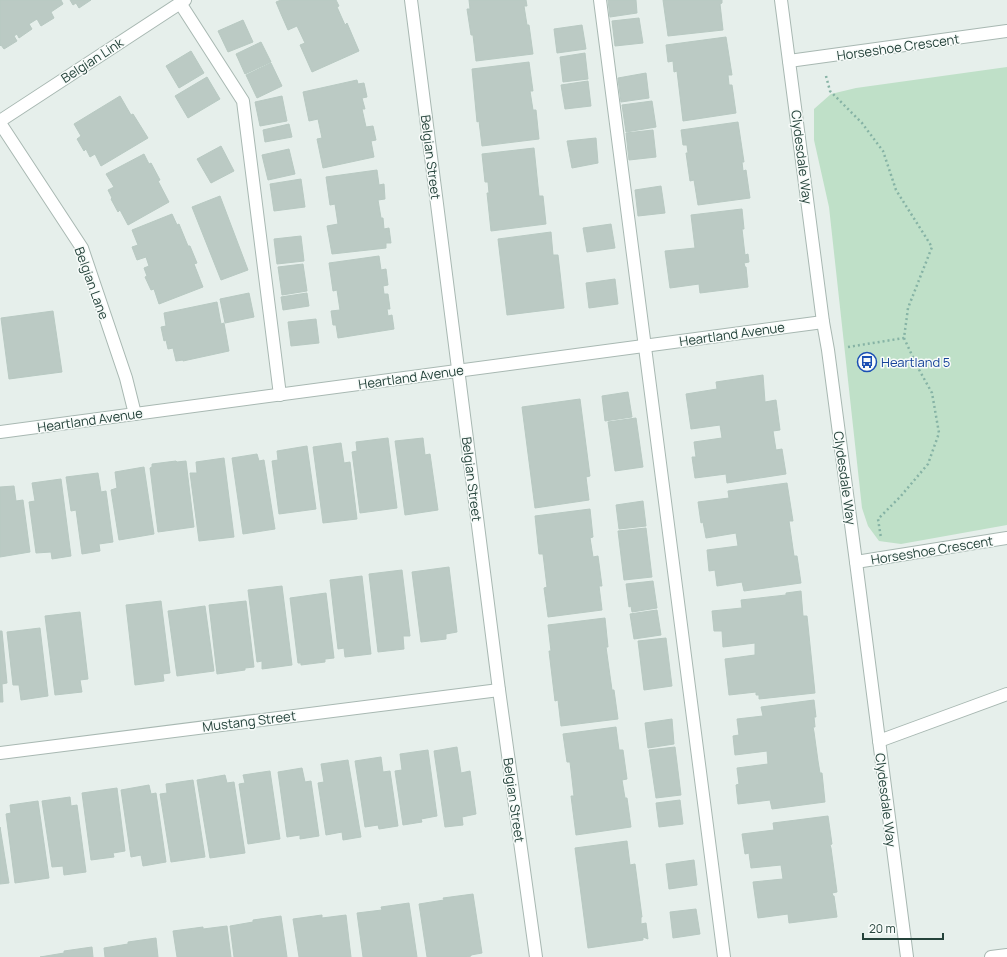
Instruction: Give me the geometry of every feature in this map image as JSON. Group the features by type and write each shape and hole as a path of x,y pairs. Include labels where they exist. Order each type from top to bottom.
{"street":[{"name":"Belgian Street","path":"411,0 499,690 536,957"},
{"path":"600,0 724,957"},
{"name":"Clydesdale Way","path":"781,0 856,562 906,957"},
{"path":"183,1 243,101 280,394"},
{"name":"Belgian Link","path":"0,122 183,1"},
{"name":"Horseshoe Crescent","path":"790,61 822,58 1007,31"},
{"name":"Belgian Lane","path":"0,122 82,248 126,378 135,414"},
{"name":"Heartland Avenue","path":"0,432 823,322"},
{"name":"Horseshoe Crescent","path":"856,562 1007,538"},
{"name":"Mustang Street","path":"0,753 499,690"},
{"path":"879,741 1007,694"},
{"path":"991,957 1007,955"}],"path":[{"path":"822,58 830,91 862,123 883,151 896,190 932,247 908,308 904,338 932,393 939,433 928,464 900,497 878,519 884,557"},
{"path":"828,350 904,338"}],"green space":[{"path":"1007,67 1007,525 901,544 879,541 868,526 862,508 829,207 814,140 814,109 831,94 856,88"}],"building":[{"path":"0,0 61,0 63,4 51,12 54,18 41,26 37,19 29,24 32,29 19,38 17,34 14,36 17,41 4,49 1,45 0,46"},
{"path":"70,0 91,0 79,8 76,3 73,5"},
{"path":"281,0 336,0 339,6 337,7 345,25 347,23 359,51 312,72 300,45 305,43 297,26 288,30 281,14 276,2"},
{"path":"469,0 526,0 527,6 524,6 527,25 529,25 533,54 476,61 473,35 471,35 467,9 470,9"},
{"path":"608,0 636,0 637,13 610,17"},
{"path":"663,0 722,0 722,3 720,4 723,30 668,36"},
{"path":"639,18 643,43 615,46 612,21"},
{"path":"243,20 253,42 228,52 218,31"},
{"path":"582,25 586,49 557,53 554,29"},
{"path":"726,37 732,75 728,75 729,85 732,85 736,113 683,121 677,71 674,72 673,61 668,62 666,45"},
{"path":"261,42 271,62 245,74 236,54"},
{"path":"191,51 204,73 179,88 166,66"},
{"path":"585,53 588,79 563,82 560,57"},
{"path":"529,62 533,91 530,91 533,110 536,110 539,139 482,146 479,121 477,122 472,69"},
{"path":"271,63 282,86 257,98 246,75"},
{"path":"646,73 649,98 621,102 618,78"},
{"path":"207,77 220,99 188,118 175,96"},
{"path":"357,80 358,84 364,83 367,97 362,98 365,109 362,109 366,127 373,126 376,140 371,141 374,157 323,168 317,139 322,138 318,119 309,121 303,92"},
{"path":"588,81 591,106 565,109 561,85"},
{"path":"120,96 131,115 133,114 148,138 101,166 95,154 90,157 86,149 84,151 77,139 81,136 74,124"},
{"path":"282,96 287,121 260,126 255,102"},
{"path":"652,101 656,127 626,132 622,105"},
{"path":"738,122 744,162 742,162 743,171 746,170 750,198 698,205 694,180 690,181 686,153 688,153 687,145 683,145 681,130"},
{"path":"289,124 292,137 265,142 263,130"},
{"path":"653,130 656,157 629,160 626,133"},
{"path":"596,138 598,163 572,168 567,141"},
{"path":"221,146 234,171 211,183 197,159"},
{"path":"534,148 539,196 543,196 546,224 491,231 487,193 489,193 488,182 485,182 482,154"},
{"path":"289,149 295,174 268,180 262,155"},
{"path":"144,154 149,164 151,163 160,180 158,181 169,202 128,225 120,210 118,212 111,199 112,198 108,190 114,187 106,174"},
{"path":"377,170 379,185 384,184 385,199 378,200 381,218 383,218 384,229 389,228 391,243 386,243 386,248 332,254 327,226 338,224 335,204 330,205 326,177"},
{"path":"301,179 305,207 274,211 270,184"},
{"path":"661,186 665,213 638,216 635,190"},
{"path":"220,196 248,270 221,280 192,207"},
{"path":"742,209 744,229 742,229 745,255 748,254 749,262 744,263 746,267 748,287 700,293 699,284 670,288 665,251 695,248 691,215"},
{"path":"172,214 177,225 179,224 188,246 190,246 197,263 194,264 203,287 159,304 154,289 151,290 145,277 147,276 144,268 149,266 146,257 137,260 132,247 138,245 132,230"},
{"path":"611,224 615,248 587,252 583,228"},
{"path":"551,232 553,255 558,255 564,308 507,315 498,239"},
{"path":"301,236 304,261 277,264 274,239"},
{"path":"379,256 381,270 386,269 388,285 383,286 384,294 388,294 390,309 387,309 388,316 392,315 394,329 338,338 336,325 333,325 331,311 340,310 337,290 333,291 329,263"},
{"path":"303,264 307,291 282,295 278,267"},
{"path":"615,279 618,304 589,308 586,283"},
{"path":"249,293 254,317 225,323 220,299"},
{"path":"307,293 309,306 283,310 281,297"},
{"path":"217,302 221,324 224,323 229,351 183,361 176,361 173,348 168,349 166,340 164,341 161,327 166,326 164,313"},
{"path":"53,311 62,372 9,379 1,318"},
{"path":"316,319 319,343 291,346 288,322"},
{"path":"763,375 765,402 776,400 780,430 773,431 776,450 782,449 786,474 727,483 726,474 695,478 692,457 696,457 694,442 722,438 720,425 691,429 686,394 717,389 716,382"},
{"path":"628,392 632,417 605,421 602,396"},
{"path":"580,399 590,476 586,477 589,500 535,508 522,407"},
{"path":"636,418 643,467 615,471 608,422"},
{"path":"388,438 397,508 360,513 352,452 357,451 356,442"},
{"path":"423,438 425,455 430,454 438,510 405,515 395,441"},
{"path":"341,443 344,463 350,462 357,519 323,523 313,447"},
{"path":"307,446 316,509 279,514 272,461 278,460 277,451"},
{"path":"257,454 259,461 264,460 275,529 243,534 232,458"},
{"path":"224,458 234,537 199,541 190,473 197,473 196,462"},
{"path":"186,461 194,527 158,532 150,468 152,467 152,464"},
{"path":"144,467 154,534 119,540 111,490 117,488 115,472"},
{"path":"98,473 101,492 106,491 113,542 99,544 100,551 82,554 76,510 71,511 66,477"},
{"path":"61,479 71,556 52,559 51,552 36,553 29,502 35,501 32,483"},
{"path":"787,483 793,521 789,521 794,556 797,556 801,583 744,591 742,582 717,586 715,570 709,571 707,550 738,546 736,533 706,538 703,522 701,523 698,502 729,498 728,491"},
{"path":"14,486 16,501 23,500 30,552 0,557 0,487"},
{"path":"643,501 646,526 619,529 616,505"},
{"path":"590,509 593,537 590,538 593,557 598,556 602,586 599,586 602,610 548,617 544,588 547,587 543,554 539,554 535,516"},
{"path":"646,528 652,577 624,580 618,531"},
{"path":"449,567 457,632 446,634 446,639 421,642 412,572"},
{"path":"402,570 410,636 403,636 404,649 378,652 369,574"},
{"path":"362,576 371,654 345,657 344,648 338,649 330,580"},
{"path":"653,581 657,608 632,612 631,606 629,607 626,584"},
{"path":"282,586 292,665 262,669 262,661 257,662 248,590"},
{"path":"801,591 803,616 807,616 815,693 759,699 759,695 756,695 756,692 729,695 725,659 755,655 755,643 723,647 722,631 714,631 712,611 742,608 741,600 786,595 786,593"},
{"path":"326,593 334,658 325,659 325,662 301,665 301,663 298,663 290,598"},
{"path":"161,601 170,673 163,674 164,681 135,685 126,605"},
{"path":"246,601 254,667 245,668 245,670 217,674 209,605"},
{"path":"205,606 214,671 177,676 168,611"},
{"path":"657,610 661,635 634,639 630,614"},
{"path":"80,612 88,679 80,680 82,692 55,695 45,616"},
{"path":"605,618 608,647 606,647 618,719 561,726 558,700 555,701 549,651 551,651 548,625"},
{"path":"40,628 48,696 21,700 19,685 13,685 7,632"},
{"path":"0,631 2,631 7,683 2,684 3,702 0,702"},
{"path":"666,638 672,686 644,690 638,641"},
{"path":"814,700 816,717 814,717 815,727 813,727 820,773 822,773 825,802 772,809 770,800 738,804 736,785 739,784 737,768 768,764 767,751 735,755 733,736 739,735 737,719 763,716 761,707"},
{"path":"672,719 674,744 648,748 645,723"},
{"path":"616,727 619,750 623,750 627,779 622,780 625,798 627,798 631,827 576,835 571,796 574,796 570,762 567,762 563,734"},
{"path":"457,747 461,773 470,771 476,814 462,817 463,825 445,827 434,751"},
{"path":"675,747 681,795 656,798 649,750"},
{"path":"428,750 437,816 421,819 422,822 403,825 395,771 402,770 400,754"},
{"path":"381,757 383,772 390,771 398,826 379,829 378,825 365,827 355,761"},
{"path":"348,760 361,837 343,840 342,832 326,835 318,783 324,782 321,764"},
{"path":"302,768 305,782 311,781 319,836 300,839 300,835 287,837 278,772"},
{"path":"270,771 280,839 248,844 239,784 245,783 243,775"},
{"path":"225,775 227,783 234,782 245,853 210,858 197,780"},
{"path":"193,780 205,857 171,862 160,794 167,793 166,784"},
{"path":"149,785 151,794 156,793 166,862 143,866 141,855 131,857 121,790"},
{"path":"117,788 125,851 113,853 114,857 91,860 82,793"},
{"path":"70,797 71,806 77,805 86,872 64,875 63,866 52,867 42,801"},
{"path":"680,800 683,824 659,827 656,803"},
{"path":"38,801 49,878 15,883 6,814 11,813 10,805"},
{"path":"828,816 832,844 830,845 837,892 832,893 834,896 837,917 789,923 788,914 758,918 753,882 783,879 781,865 751,868 749,853 745,854 742,834 774,830 773,823"},
{"path":"0,827 9,883 0,884"},
{"path":"627,841 630,865 635,864 642,917 641,924 646,923 648,939 643,937 643,940 588,948 575,848"},
{"path":"694,860 697,885 669,889 666,864"},
{"path":"473,894 482,953 467,957 427,957 419,904 444,900 443,898"},
{"path":"409,903 417,957 363,957 357,913 382,910 381,907"},
{"path":"696,909 700,934 673,938 670,912"},
{"path":"322,915 322,918 346,915 351,957 299,957 293,919"},
{"path":"281,916 287,957 234,957 230,926 253,922 253,920"},
{"path":"227,926 231,957 177,957 173,931 203,927 203,929"},
{"path":"156,938 158,957 105,957 104,948 128,944 128,942"},
{"path":"92,947 93,957 40,957 64,953 64,951"}],"place":[{"name":"Heartland 5","path":"867,362"}]}
